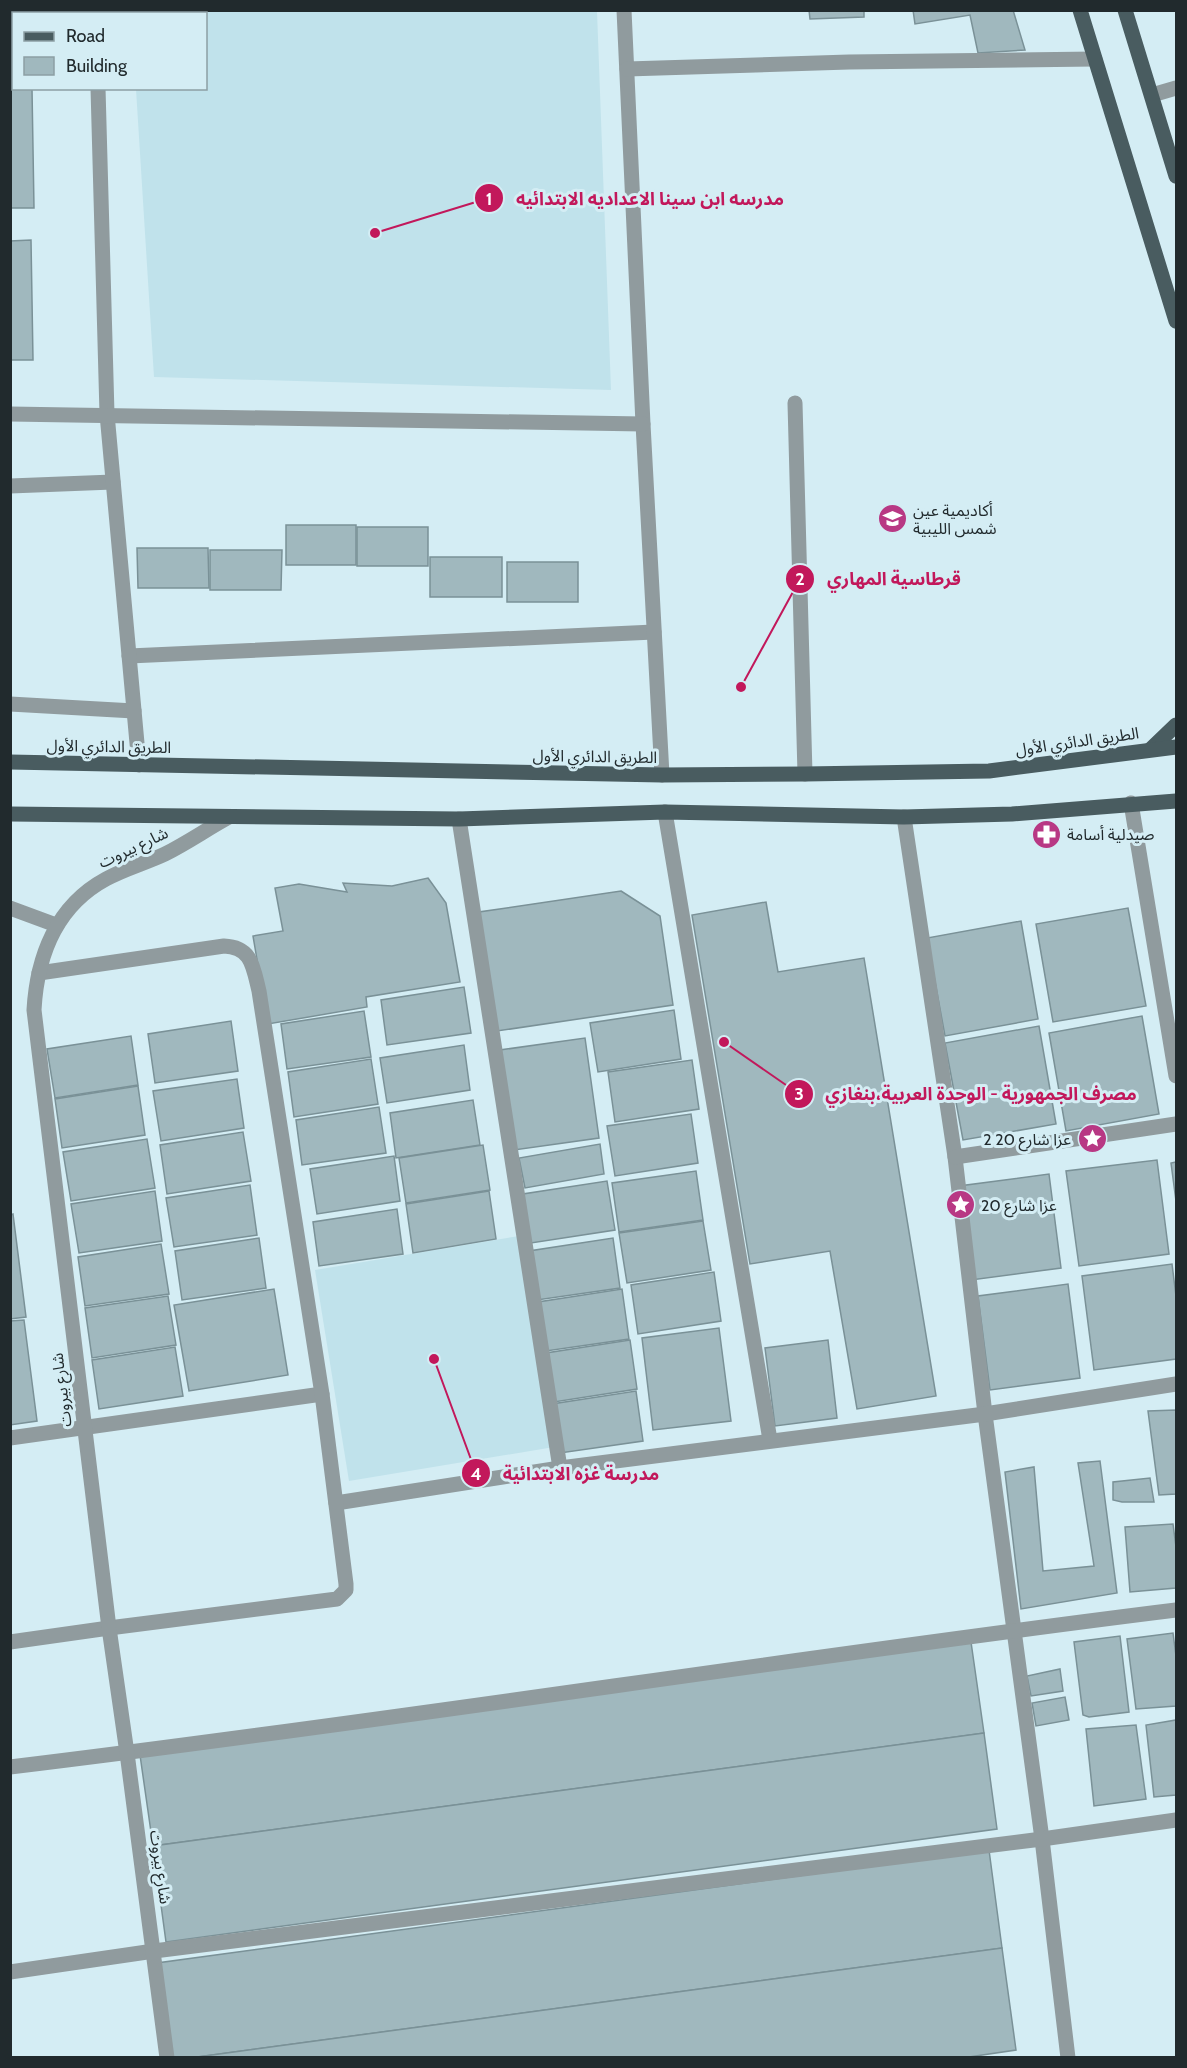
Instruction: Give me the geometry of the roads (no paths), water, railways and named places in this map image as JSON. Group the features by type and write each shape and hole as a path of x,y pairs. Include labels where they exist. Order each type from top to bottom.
{"main road":[{"path":"1080,10 1176,321"},
{"path":"1125,10 1176,176"},
{"path":"1151,749 1176,725"},
{"name":"الطريق الدائري الأول","path":"10,762 662,775 805,774 989,771 1176,747"},
{"path":"10,814 459,819 665,812 904,817 1012,813 1176,801"}],"street":[{"path":"624,10 662,775"},
{"path":"627,69 849,62 1095,59"},
{"path":"1152,95 1176,88"},
{"path":"98,90 107,414 140,765"},
{"path":"795,403 805,774"},
{"path":"10,414 643,424"},
{"path":"10,486 113,482"},
{"path":"129,656 654,632"},
{"path":"10,704 134,711"},
{"path":"1131,803 1176,1076"},
{"path":"665,812 770,1440"},
{"name":"شارع بيروت","path":"166,2058 154,1950 109,1628 34,1010 45,949 56,925 80,897 105,880 164,854 229,817"},
{"path":"904,817 955,1157 985,1414 1042,1839 1068,2058"},
{"path":"459,819 560,1468"},
{"path":"10,908 56,925"},
{"path":"10,1642 337,1599 343,1595 346,1584 322,1394 259,991 248,956 237,947 224,946 39,973"},
{"path":"955,1157 1176,1124"},
{"path":"336,1503 560,1468 985,1414 1176,1384"},
{"path":"10,1438 322,1394"},
{"path":"10,1767 1176,1610"},
{"path":"10,1972 154,1950 1042,1839 1176,1820"}],"place":[{"name":"مدرسه ابن سينا الاعداديه الابتدائيه","path":"375,233"},
{"name":"أكاديمية عين شمس الليبية","path":"892,519"},
{"name":"قرطاسية المهاري","path":"741,687"},
{"name":"صيدلية أسامة","path":"1046,834"},
{"name":"مصرف الجمهورية - الوحدة العربية،بنغازي","path":"724,1042"},
{"name":"عزا شارع 20 2","path":"1092,1139"},
{"name":"عزا شارع 20","path":"960,1205"},
{"name":"مدرسة غزه الابتدائية","path":"434,1359"}]}
